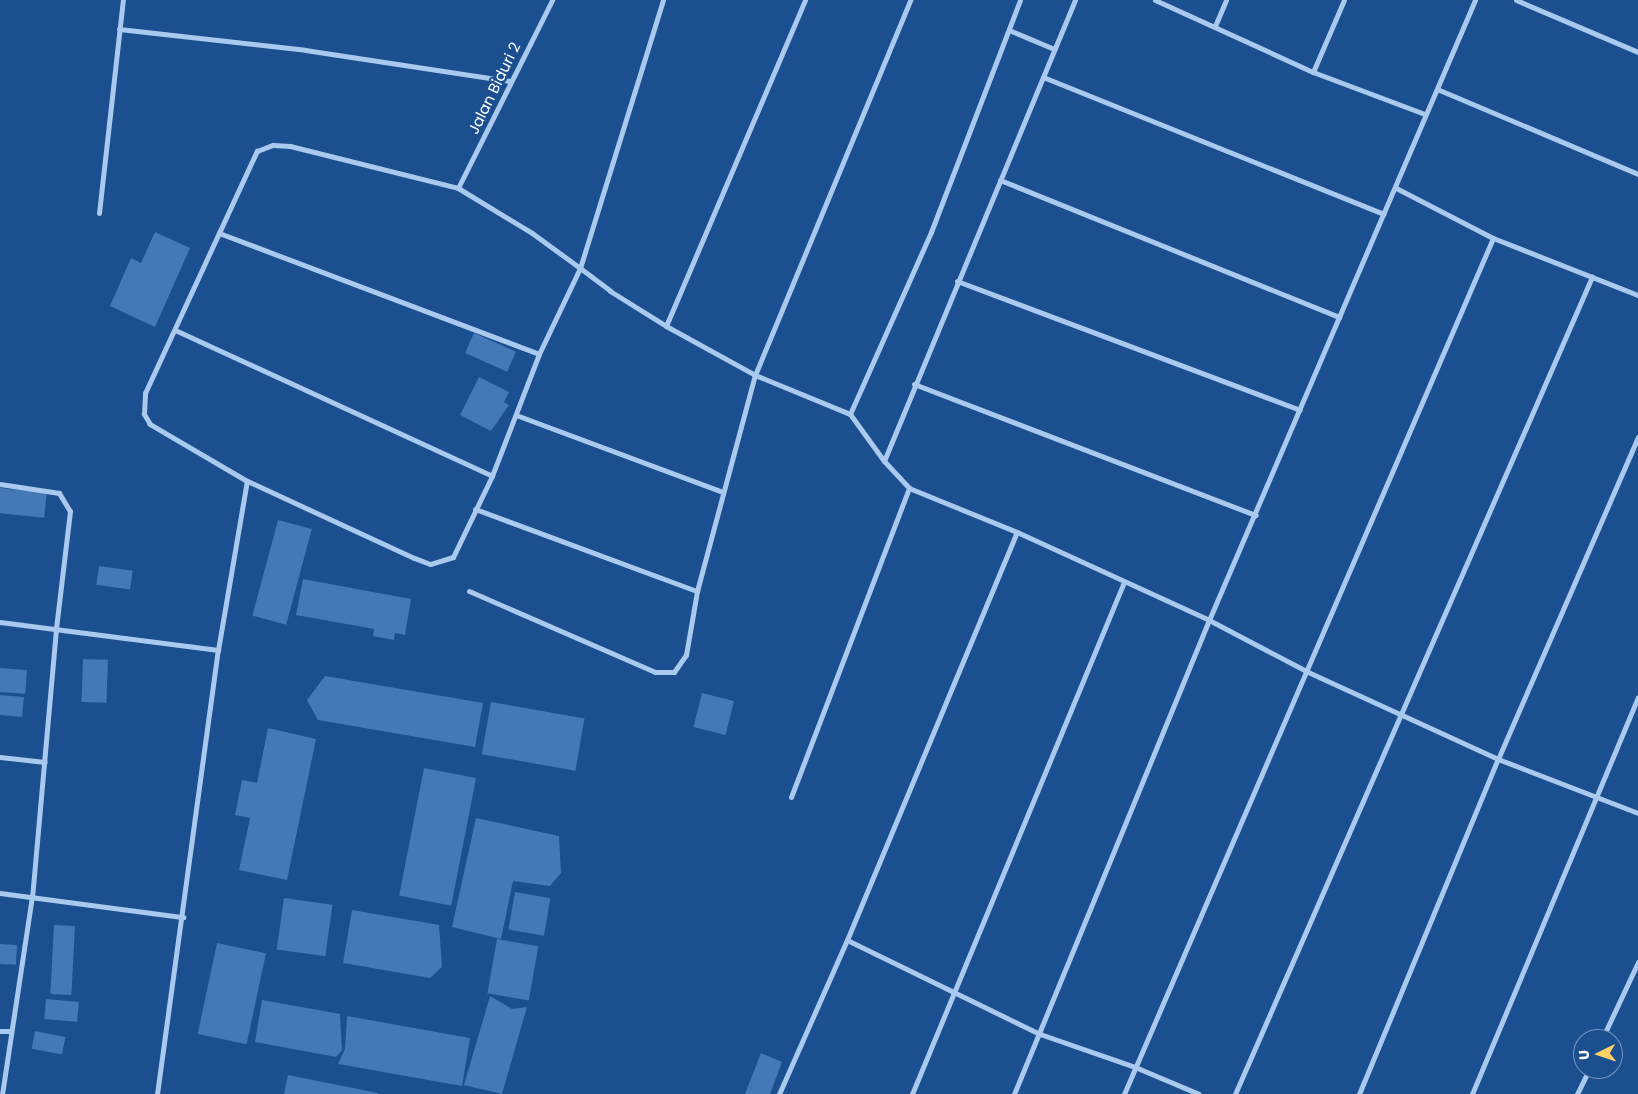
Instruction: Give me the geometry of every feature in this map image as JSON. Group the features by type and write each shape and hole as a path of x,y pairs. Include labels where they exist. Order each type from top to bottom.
{"street":[{"path":"99,213 123,0"},
{"name":"Jalan Biduri 2","path":"458,188 552,0"},
{"path":"663,0 580,268 539,354 492,476 453,557 430,564 247,481 171,439 150,424 144,414 145,393 176,330 257,151 273,145 458,188 532,233 580,268 666,326 755,375 850,414 884,462 909,488 1017,532 1208,620 1308,672 1402,713 1498,759 1638,812"},
{"path":"666,326 805,0"},
{"path":"469,591 655,672 674,672 686,655 697,591 755,375 910,0"},
{"path":"850,414 931,232 1020,0"},
{"path":"884,462 914,384 1075,0"},
{"path":"1155,0 1313,72 1425,114"},
{"path":"1215,26 1226,0"},
{"path":"1313,72 1344,0"},
{"path":"1014,1094 1208,620 1256,515 1475,0"},
{"path":"1516,0 1638,52"},
{"path":"119,29 305,50 510,81"},
{"path":"1009,30 1054,49"},
{"path":"1043,77 1383,214"},
{"path":"1437,89 1638,174"},
{"path":"1000,180 1339,318"},
{"path":"1396,188 1493,238 1638,295"},
{"path":"219,234 539,354"},
{"path":"1124,1094 1308,672 1493,238"},
{"path":"1235,1094 1592,277"},
{"path":"957,281 1300,410"},
{"path":"176,330 492,476"},
{"path":"914,384 1256,515"},
{"path":"516,414 723,492"},
{"path":"1358,1094 1498,759 1638,437"},
{"path":"157,1094 184,917 218,650 247,481"},
{"path":"0,484 59,493 70,511 56,629 32,896 9,1032 2,1094"},
{"path":"791,797 909,488"},
{"path":"475,509 697,591"},
{"path":"779,1094 847,940 1017,532"},
{"path":"912,1094 956,993 1124,582"},
{"path":"0,622 218,650"},
{"path":"1472,1094 1638,697"},
{"path":"0,757 45,762"},
{"path":"0,893 184,917"},
{"path":"847,940 1040,1034 1135,1067 1199,1094"},
{"path":"1607,1029 1638,962"},
{"path":"0,1030 9,1032"},
{"path":"1577,1094 1584,1079"}],"building":[{"path":"155,232 190,248 155,327 110,306 131,258 141,263"},
{"path":"474,333 516,352 507,372 465,353"},
{"path":"479,377 509,392 504,402 509,405 491,431 460,415"},
{"path":"0,488 47,493 44,518 0,513"},
{"path":"278,520 312,529 286,625 252,616"},
{"path":"99,566 133,571 130,590 96,585"},
{"path":"303,579 411,599 405,635 395,633 394,640 373,636 374,629 296,615"},
{"path":"83,659 108,660 106,703 81,702"},
{"path":"0,668 27,670 25,694 0,692"},
{"path":"325,676 483,703 475,747 318,720 307,700"},
{"path":"702,693 734,701 726,735 694,727"},
{"path":"0,695 24,697 22,717 0,715"},
{"path":"491,702 585,718 575,771 482,754"},
{"path":"268,728 316,739 287,880 239,870 250,818 235,815 242,780 257,783"},
{"path":"424,768 476,778 451,906 399,896"},
{"path":"476,818 559,836 561,873 550,886 513,881 501,939 452,927"},
{"path":"515,892 550,898 544,936 508,929"},
{"path":"284,898 333,905 325,956 277,949"},
{"path":"352,910 439,925 442,967 430,978 343,963"},
{"path":"54,925 75,926 71,995 50,994"},
{"path":"497,939 538,946 529,1000 487,993"},
{"path":"217,943 266,953 247,1044 198,1034"},
{"path":"0,944 17,945 16,965 0,964"},
{"path":"490,996 512,1009 527,1007 502,1094 464,1085"},
{"path":"46,999 79,1002 77,1022 44,1019"},
{"path":"262,1000 340,1014 342,1050 336,1057 255,1042"},
{"path":"347,1016 470,1038 462,1086 338,1064 345,1049"},
{"path":"35,1031 65,1037 62,1055 32,1049"},
{"path":"761,1053 782,1062 770,1094 745,1094"},
{"path":"288,1075 378,1093 378,1094 284,1094"}]}
